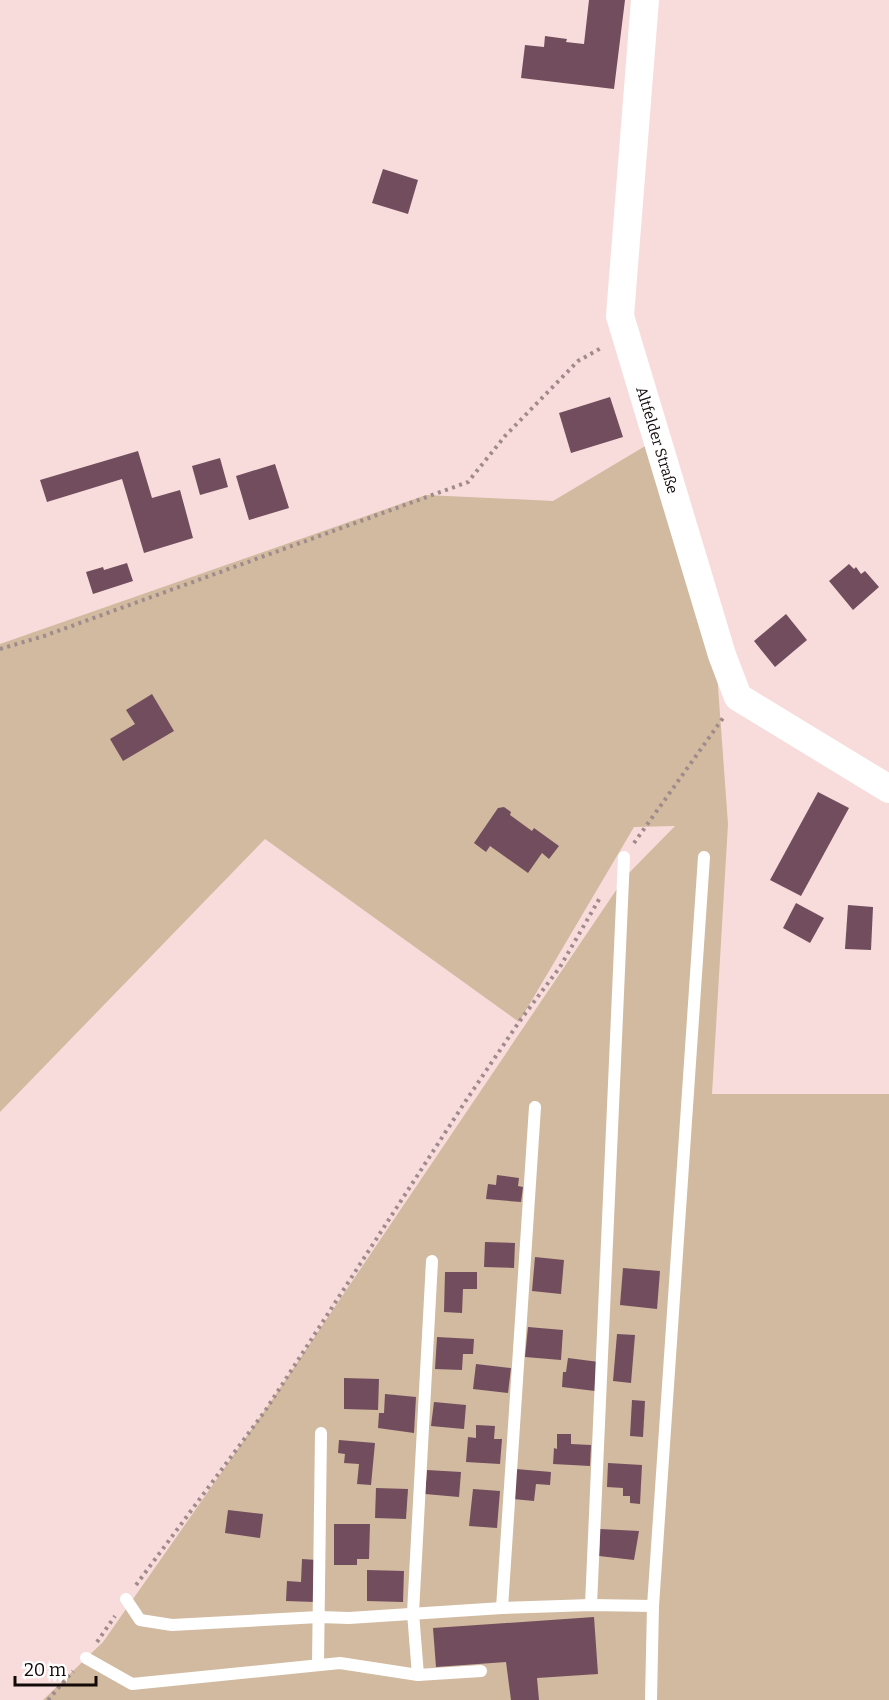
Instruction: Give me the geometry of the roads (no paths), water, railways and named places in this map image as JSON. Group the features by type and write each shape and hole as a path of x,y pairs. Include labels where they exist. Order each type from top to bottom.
{"street":[{"name":"Altfelder Straße","path":"645,0 620,316 722,655 738,697 889,789"}],"lane":[{"path":"591,1605 624,857"},
{"path":"651,1700 653,1606 704,857"},
{"path":"502,1608 535,1107"},
{"path":"418,1676 413,1613 432,1261"},
{"path":"318,1664 321,1432"},
{"path":"126,1599 140,1620 172,1625 319,1617 349,1618 502,1608 591,1605 653,1606"},
{"path":"86,1658 132,1684 340,1663 418,1676 482,1671"}]}
